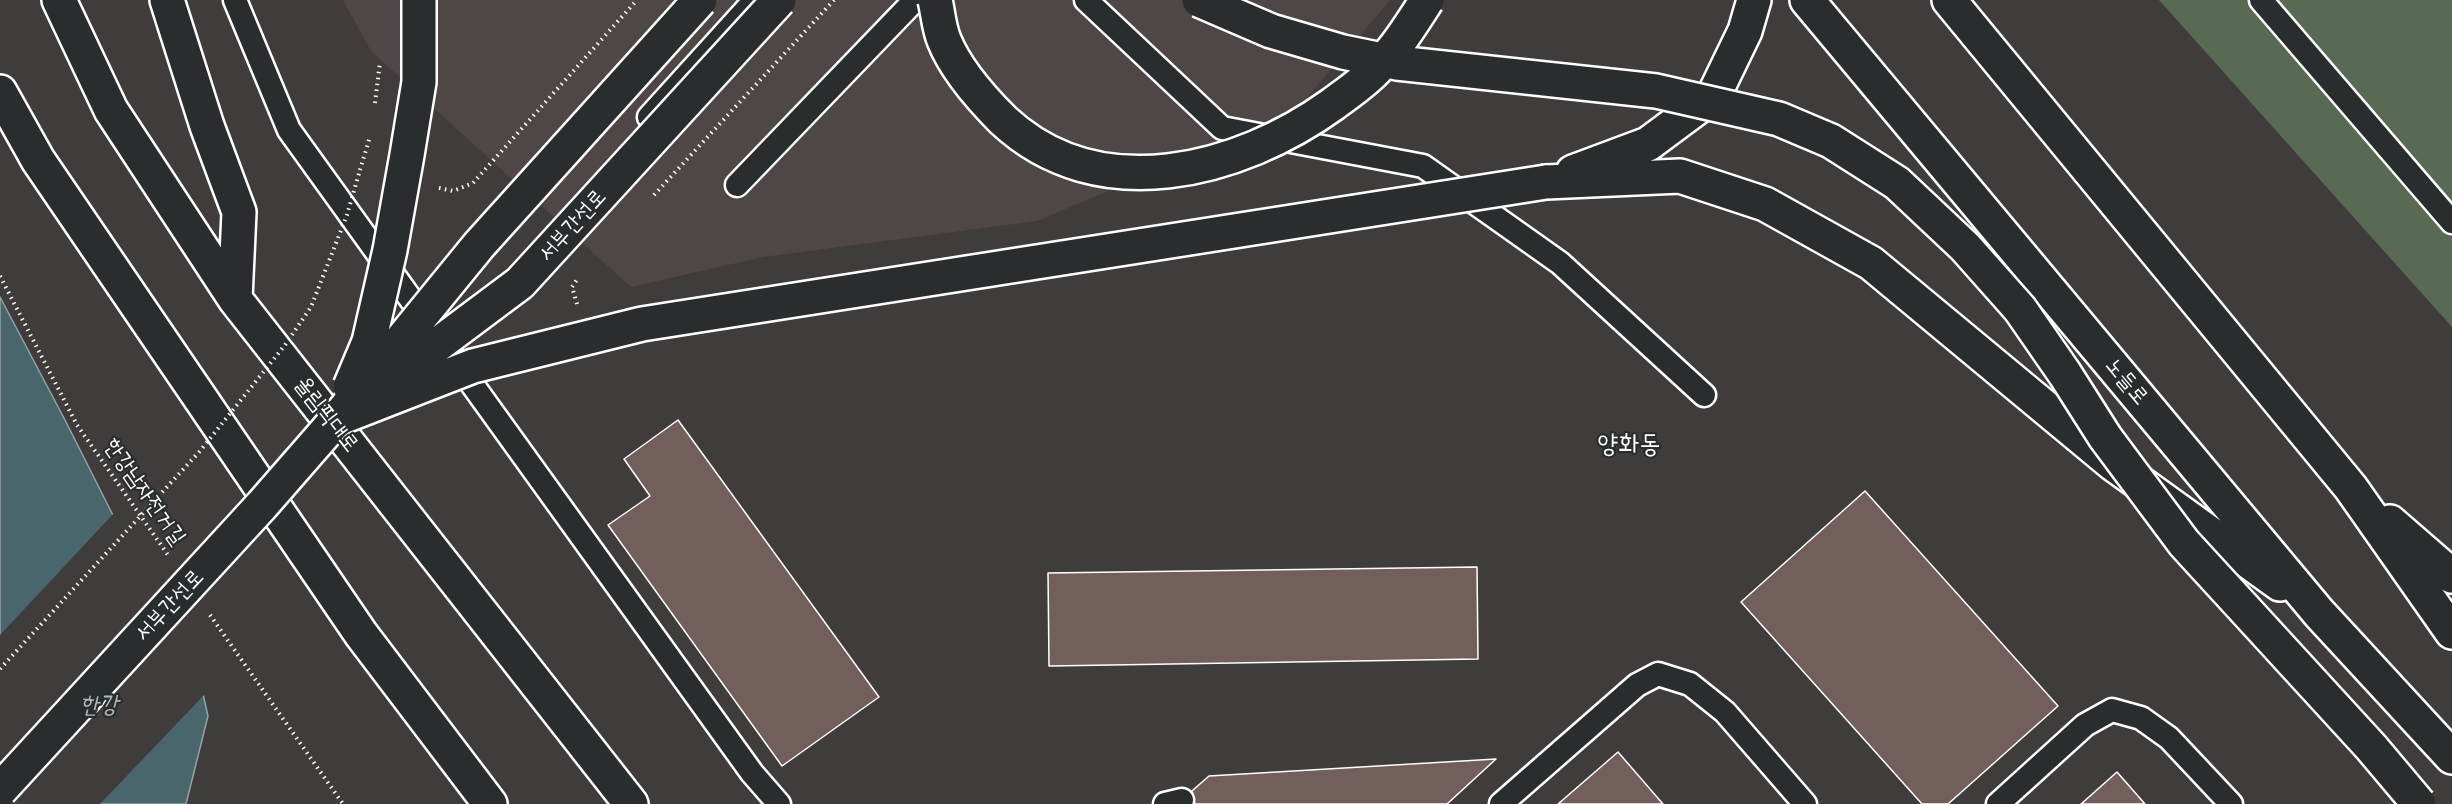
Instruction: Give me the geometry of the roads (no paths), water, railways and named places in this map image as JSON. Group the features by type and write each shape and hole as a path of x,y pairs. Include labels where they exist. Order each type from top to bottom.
{"main road":[{"name":"올림픽대로","path":"59,0 111,110 235,299 631,804"},
{"path":"167,0 207,126 239,212 235,299"},
{"path":"337,420 369,342 390,250 419,82 419,0"},
{"name":"서부간선로","path":"0,790 262,505 337,420 479,245 700,0"},
{"name":"서부간선로","path":"337,420 520,283 779,0"},
{"path":"935,0 944,40 962,71 990,107 1020,135 1060,157 1106,171 1153,173 1194,168 1236,155 1282,137 1312,120 1378,68 1403,38 1427,0"},
{"path":"1199,0 1271,31 1342,52 1449,69 1656,91 1768,117 1831,141 1897,183 1965,247 2020,309 2065,374 2104,437 2184,543 2372,747 2419,804"},
{"path":"1546,182 1648,144 1714,95 1745,31 1754,0"},
{"name":"노들로","path":"1807,0 2319,613 2452,758"},
{"path":"1949,0 2351,488 2452,632"},
{"path":"0,92 38,160 361,634 490,804"},
{"path":"0,128 38,160"},
{"path":"337,420 473,366 642,324 1546,182 1680,176 1765,204 1871,263 2112,463 2319,613"},
{"path":"2351,488 2452,576"}],"lane":[{"path":"235,0 289,130 745,763 779,804"},
{"path":"649,117 755,0"},
{"path":"737,185 915,0"},
{"path":"1086,0 1222,128 1423,166 1560,263 1704,395"},
{"path":"2262,0 2452,222"},
{"path":"1501,804 1637,686 1659,674 1690,684 1725,712 1805,804"},
{"path":"1998,804 2085,725 2112,710 2141,717 2169,738 2231,804"}],"water":[{"name":"한강","path":"0,297 65,420 203,694 208,716 186,804 0,804"}],"district":[{"name":"양화동","path":"1629,445"}]}
